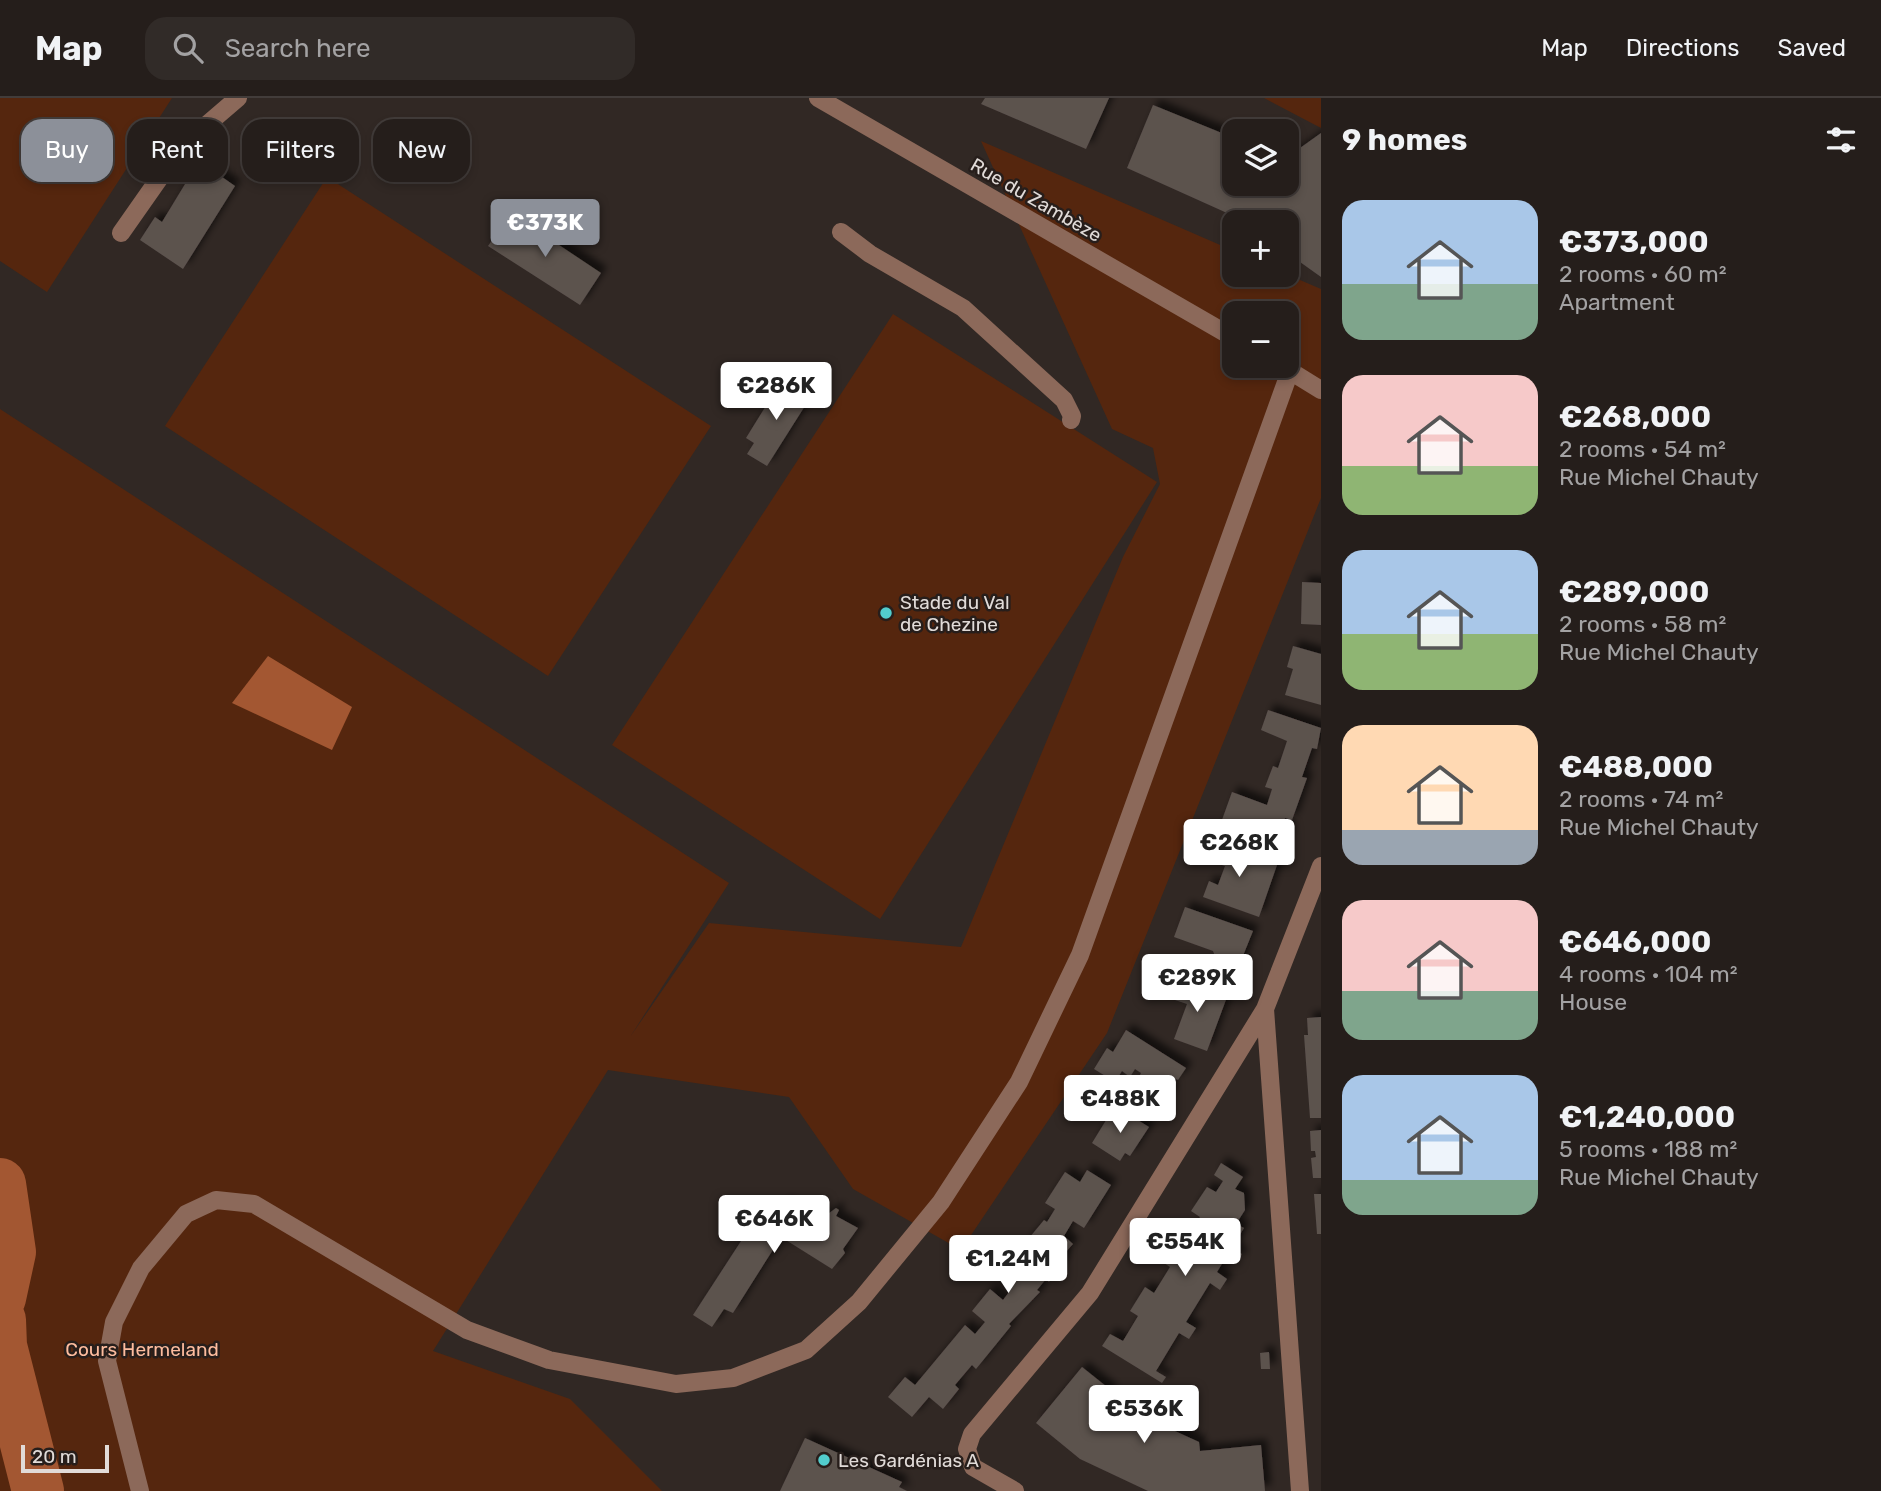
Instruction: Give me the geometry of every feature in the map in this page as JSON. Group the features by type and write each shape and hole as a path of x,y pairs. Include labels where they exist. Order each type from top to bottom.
{"street":[{"path":"121,233 182,146 238,98"},
{"name":"Rue du Zambèze","path":"818,98 1222,331"},
{"path":"841,232 870,254 963,309 1063,400 1073,416 1072,421"},
{"path":"1299,376 1321,390"},
{"path":"140,1491 107,1361 114,1322 141,1268 186,1214 216,1200 254,1204 467,1330 549,1360 676,1384 733,1378 806,1350 859,1303 941,1202 1019,1082 1080,955 1282,378"},
{"path":"1016,1491 973,1466 967,1450 972,1434 1090,1293 1265,1009 1321,866"},
{"path":"1265,1009 1300,1491"}],"green space":[{"path":"0,98 172,98 158,119 127,119 127,168 47,292 0,261"},
{"path":"1264,98 1321,98 1321,128"},
{"name":"Cours Hermeland","path":"981,141 1222,246 1222,287 1299,287 1299,280 1321,289 1321,498 1107,1033 961,1250 853,1189 789,1097 608,1070 433,1351 570,1399 662,1491 0,1491 0,409 729,883 630,1037 709,923 961,947 1123,557 1160,484 1153,448 1112,429"},
{"path":"324,182 335,182 711,426 548,676 165,426"},
{"name":"Stade du Val de Chezine","path":"893,314 1157,482 880,919 612,745"}],"shaded area":[{"path":"268,656 352,707 332,750 232,703"}],"building":[{"path":"985,98 1109,98 1086,149 981,104"},
{"path":"1153,105 1222,133 1222,196 1299,196 1299,149 1321,133 1321,277 1299,261 1299,210 1222,211 1127,168"},
{"path":"228,181 235,186 183,269 140,240 155,217 162,222 186,182"},
{"path":"511,213 601,273 580,305 488,246"},
{"path":"782,380 810,398 767,466 747,454 754,443 746,438"},
{"path":"1302,582 1321,583 1321,625 1301,624"},
{"path":"1293,646 1321,654 1321,705 1285,695 1293,669 1287,667"},
{"path":"1268,710 1321,728 1317,749 1312,748 1302,777 1307,778 1292,820 1285,818 1283,824 1289,827 1280,853 1218,831 1232,792 1267,805 1272,789 1265,787 1273,766 1278,768 1287,741 1261,730"},
{"path":"1209,841 1277,865 1259,917 1203,897 1209,881 1218,885 1225,866 1203,859"},
{"path":"1185,907 1253,931 1232,983 1210,975 1216,959 1213,951 1174,937"},
{"path":"1176,978 1227,997 1207,1051 1174,1039 1187,1004 1169,998"},
{"path":"1321,1017 1321,1118 1310,1118 1304,1035 1308,1035 1307,1018"},
{"path":"1126,1030 1186,1068 1178,1080 1174,1078 1168,1088 1171,1090 1159,1110 1143,1100 1150,1089 1137,1081 1141,1073 1135,1069 1130,1077 1122,1071 1115,1082 1094,1069 1107,1048 1113,1052"},
{"path":"1120,1109 1149,1127 1130,1156 1125,1153 1120,1161 1092,1143 1108,1117 1112,1120"},
{"path":"1321,1130 1321,1178 1313,1178 1311,1158 1316,1157 1315,1151 1311,1151 1310,1131"},
{"path":"1221,1163 1243,1177 1235,1189 1244,1193 1245,1210 1236,1224 1244,1228 1232,1248 1242,1254 1239,1260 1228,1254 1217,1272 1227,1279 1220,1290 1210,1283 1186,1322 1196,1328 1189,1339 1179,1333 1156,1371 1166,1377 1162,1383 1102,1346 1110,1334 1123,1341 1138,1316 1130,1311 1145,1287 1154,1293 1170,1267 1161,1261 1175,1238 1184,1243 1200,1217 1191,1211 1207,1187 1216,1192 1223,1181 1214,1175"},
{"path":"1087,1170 1111,1185 1084,1228 1073,1221 1064,1236 1073,1244 1063,1255 1065,1258 1049,1282 1046,1279 1037,1290 1040,1292 1009,1324 1011,1326 976,1369 972,1365 955,1385 959,1389 943,1409 929,1397 912,1417 888,1397 905,1377 915,1385 965,1325 975,1334 985,1322 972,1311 990,1289 1003,1300 1012,1288 999,1277 1017,1255 1030,1265 1040,1254 1025,1243 1044,1220 1047,1222 1055,1209 1045,1203 1065,1172 1080,1182"},
{"path":"1314,1194 1321,1194 1321,1234 1317,1234"},
{"path":"785,1203 817,1222 836,1208 839,1210 836,1216 858,1228 843,1249 845,1253 832,1269 781,1237 733,1313 724,1309 712,1327 693,1315 756,1218 770,1227"},
{"path":"1269,1352 1270,1369 1261,1369 1260,1353"},
{"path":"1082,1367 1112,1391 1105,1399 1199,1442 1200,1451 1261,1445 1265,1491 1148,1491 1080,1459 1036,1423"},
{"name":"Les Gardénias A","path":"805,1438 902,1482 899,1487 907,1491 780,1491"}],"waterway":[{"path":"0,1184 10,1252 0,1298"},
{"path":"0,1320 1,1346 38,1491"}],"place":[{"name":"Stade du Val de Chezine","path":"886,613"},
{"name":"Les Gardénias A","path":"824,1460"}]}
